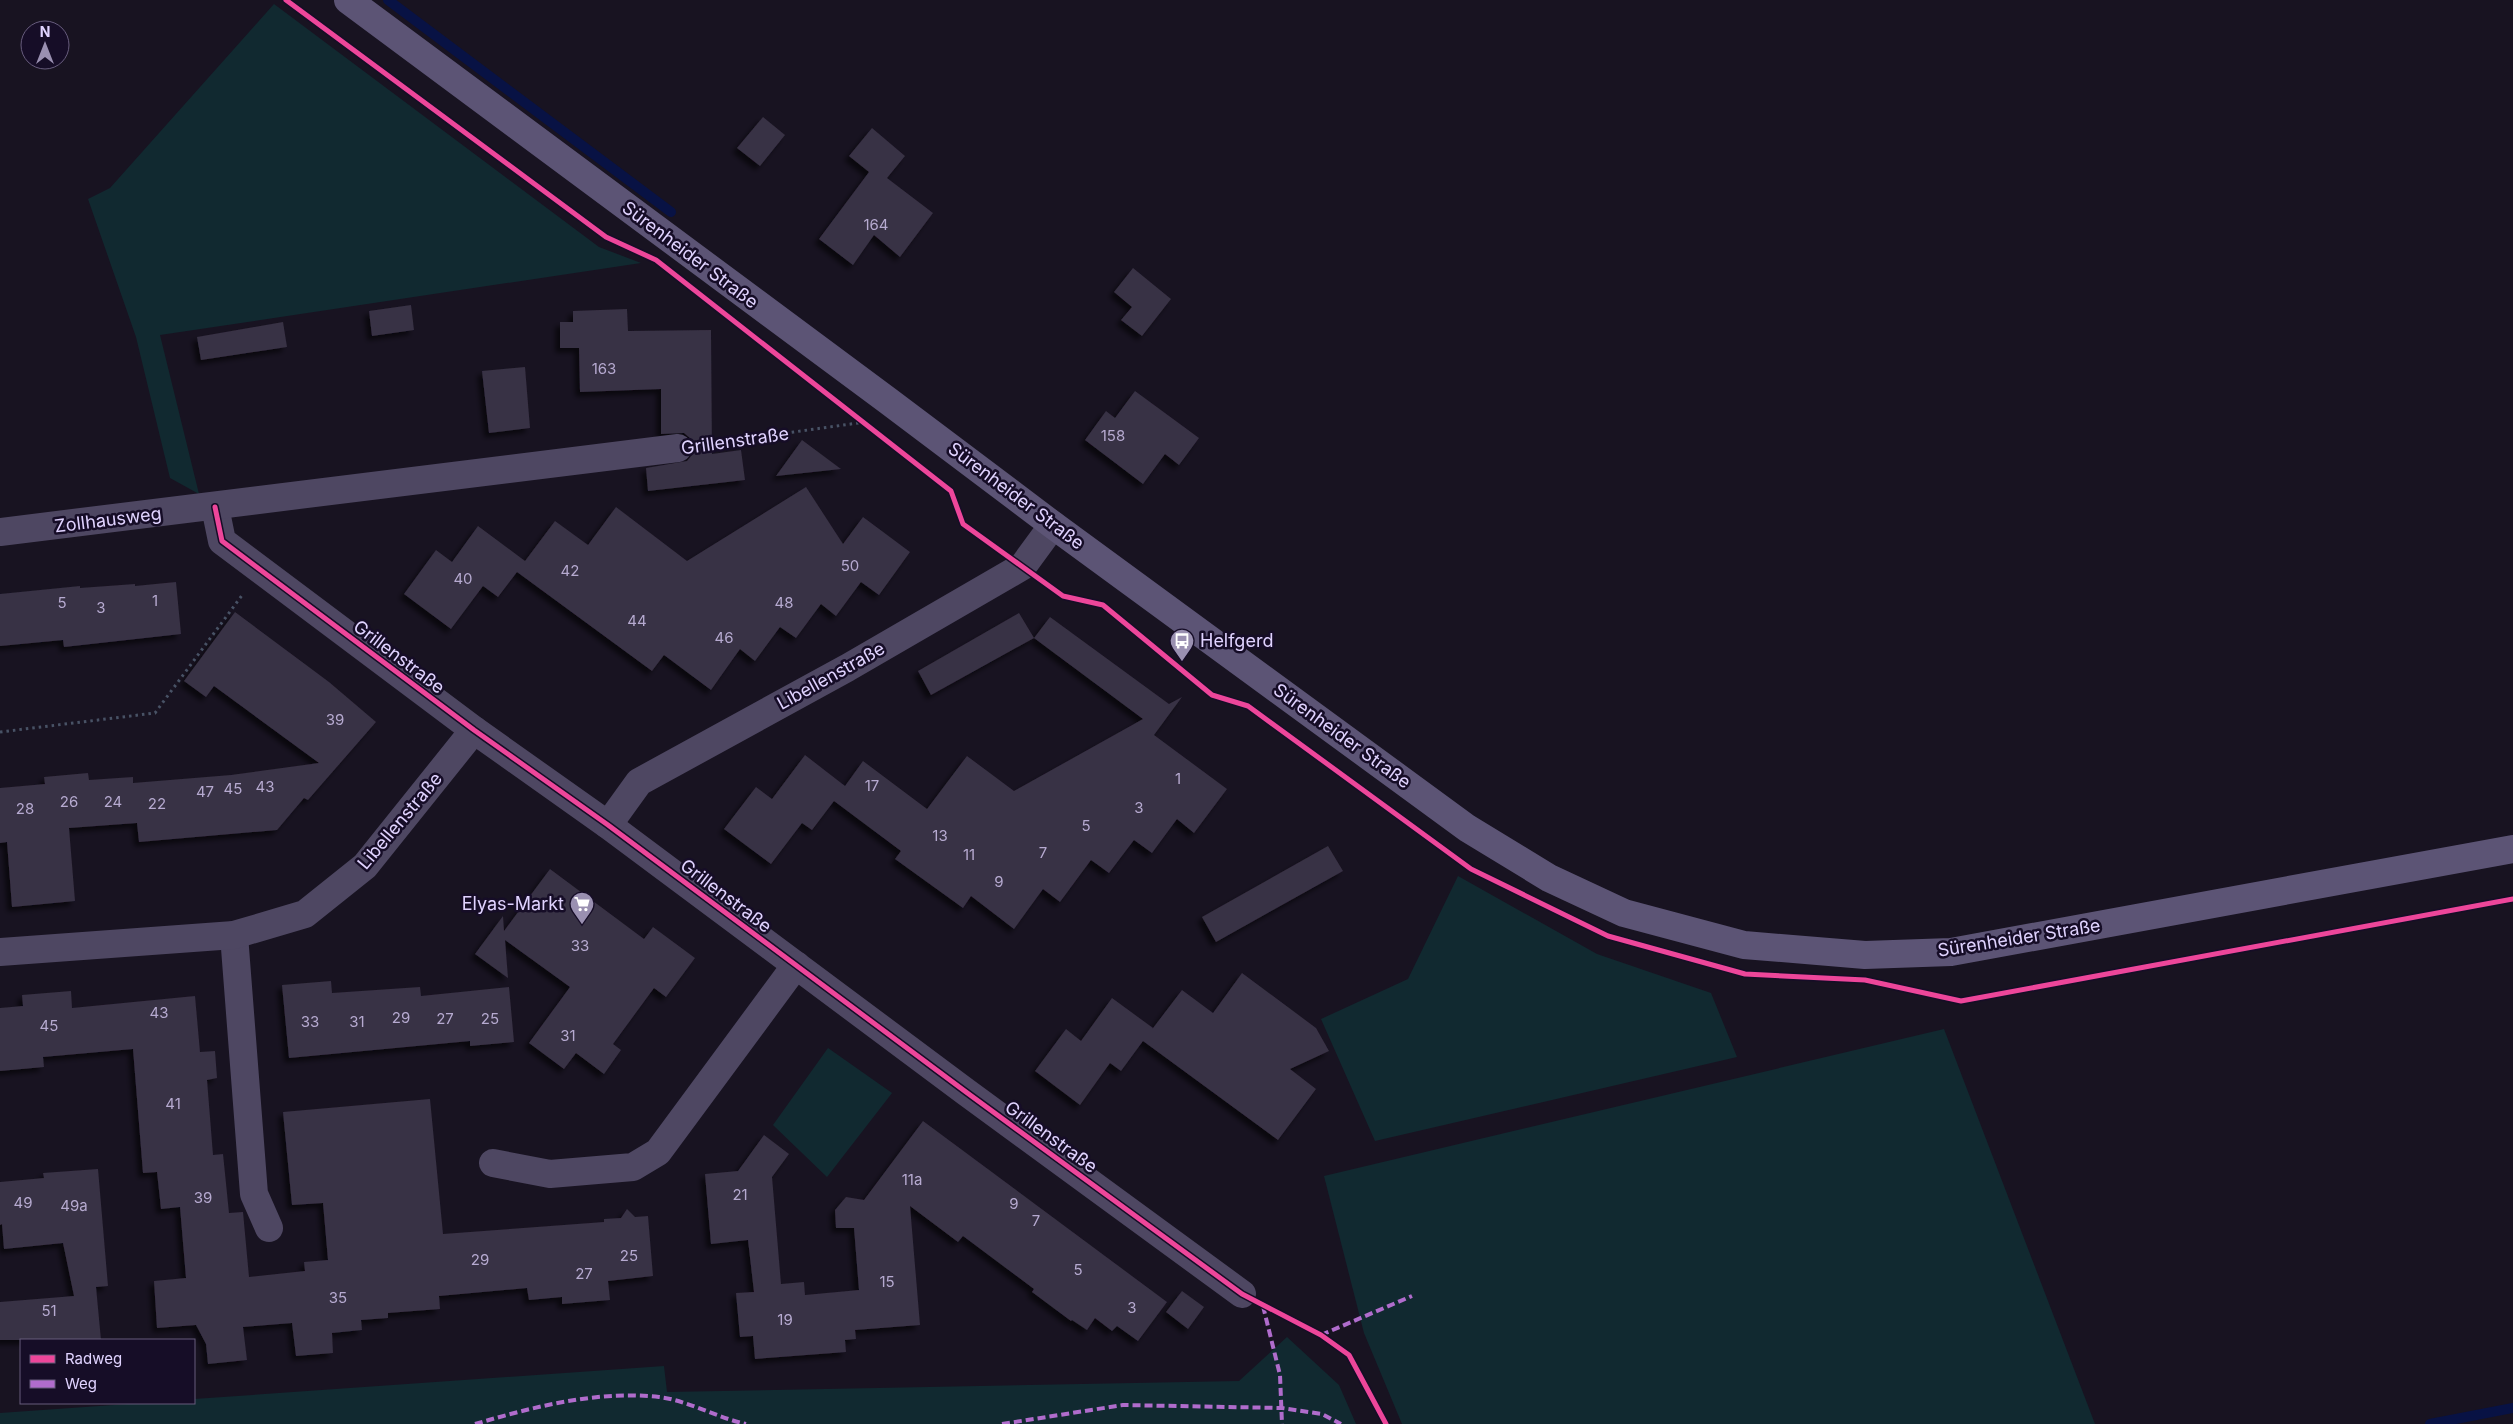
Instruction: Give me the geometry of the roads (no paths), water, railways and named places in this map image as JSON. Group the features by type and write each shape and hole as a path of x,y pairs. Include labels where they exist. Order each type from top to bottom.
{"main road":[{"name":"Sürenheider Straße","path":"348,0 1053,525 1467,828 1549,878 1624,913 1744,945 1865,955 1951,952 2513,849"}],"street":[{"name":"Grillenstraße","path":"678,448 215,507 222,541 260,571 474,730 608,825 1242,1294"},
{"name":"Zollhausweg","path":"0,532 215,507"},
{"name":"Libellenstraße","path":"608,825 639,782 847,668 1023,566 1053,525"},
{"name":"Libellenstraße","path":"0,952 234,935 305,914 365,866 474,730"},
{"path":"234,935 254,1194 269,1228"},
{"path":"493,1163 550,1174 633,1167 658,1152 796,965"}],"waterway":[{"path":"388,0 671,212"},
{"path":"2430,1424 2513,1408"}],"place":[{"name":"Helfgerd","path":"1182,662"},
{"name":"Elyas-Markt","path":"582,925"}]}
